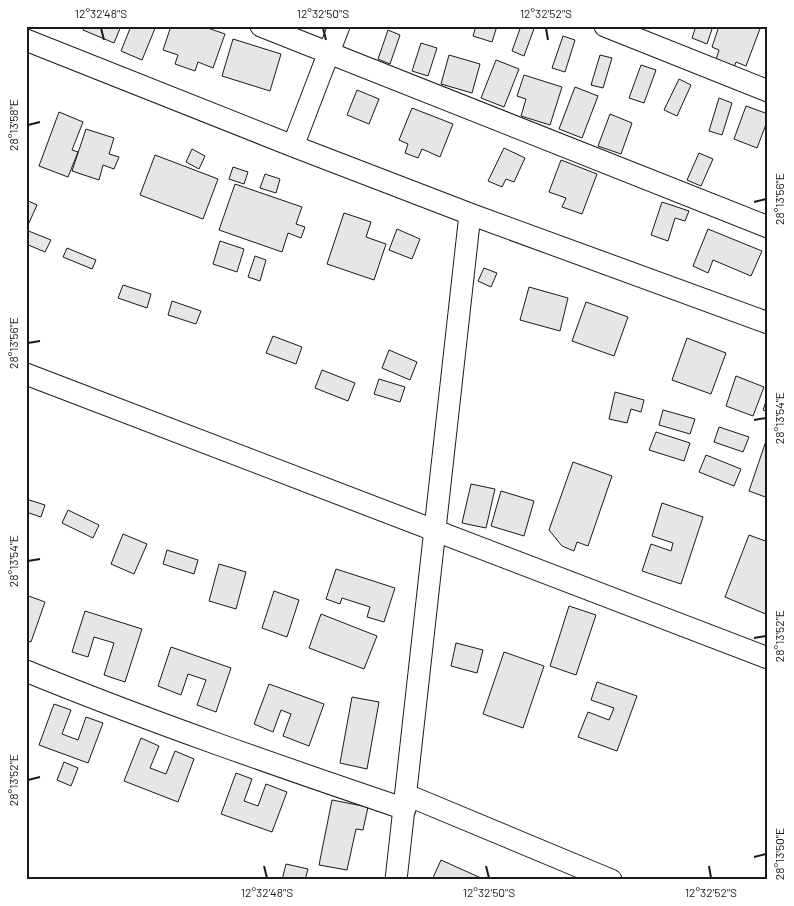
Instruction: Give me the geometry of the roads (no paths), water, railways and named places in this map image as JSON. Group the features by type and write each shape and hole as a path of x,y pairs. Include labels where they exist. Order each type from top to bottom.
{"street":[{"path":"261,26 768,227"},
{"path":"293,146 339,26"},
{"path":"605,26 768,91"},
{"path":"26,40 470,214 768,323"},
{"path":"396,880 470,214"},
{"path":"26,374 768,658"},
{"path":"26,671 105,703 290,770 406,802 611,880"}]}
